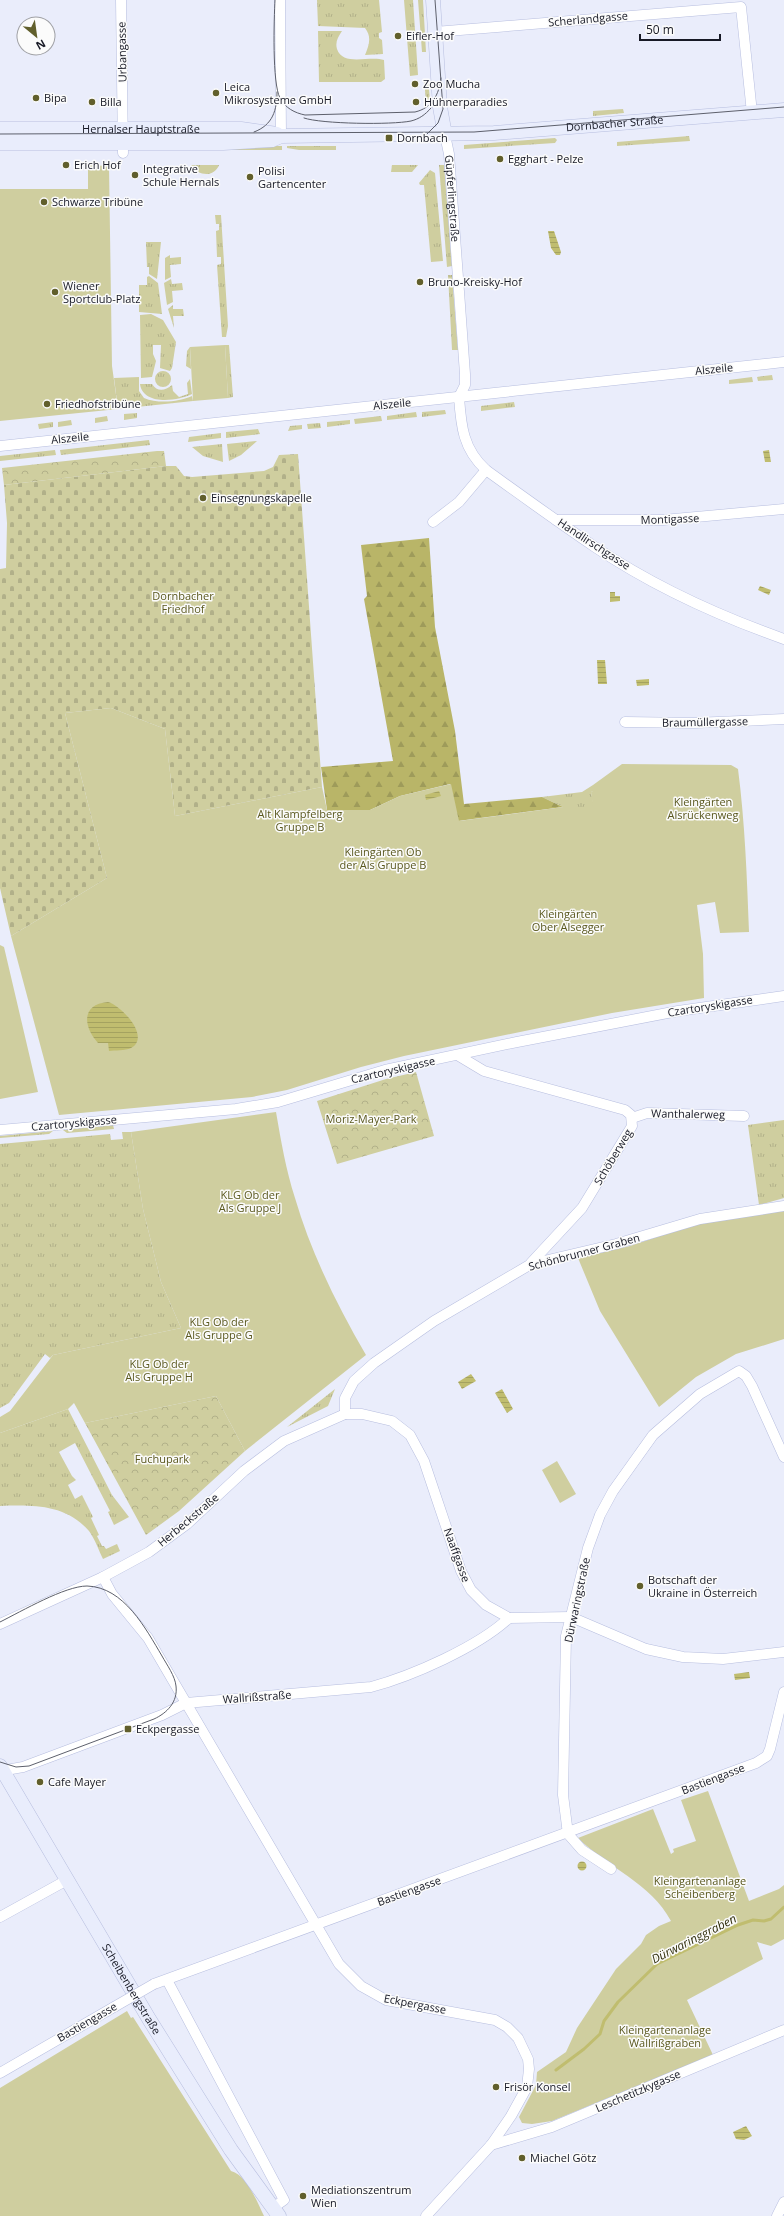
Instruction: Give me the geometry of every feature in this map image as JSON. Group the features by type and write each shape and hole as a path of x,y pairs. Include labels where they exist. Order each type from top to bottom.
{"main road":[{"name":"Güpferlingstraße","path":"433,0 440,107 445,135"},
{"name":"Dornbacher Straße","path":"445,135 784,110"},
{"name":"Hernalser Hauptstraße","path":"0,129 123,142"},
{"name":"Hernalser Hauptstraße","path":"0,143 223,143 272,140 281,136 445,135"},
{"name":"Scheibenbergstraße","path":"1,1769 148,2019 223,2137 276,2211"}],"street":[{"name":"Urbangasse","path":"121,0 123,142"},
{"path":"280,0 281,136"},
{"name":"Scherlandgasse","path":"435,32 741,7 752,113"},
{"name":"Güpferlingstraße","path":"445,135 449,154 465,374 465,385 459,397"},
{"name":"Alszeile","path":"0,446 784,362"},
{"name":"Handlirschgasse","path":"459,397 462,433 466,445 476,461 486,470 596,548 652,580 702,606 784,639"},
{"path":"433,522 458,502 486,470"},
{"name":"Montigasse","path":"556,520 662,520 784,509"},
{"name":"Braumüllergasse","path":"625,722 694,723 784,719"},
{"name":"Czartoryskigasse","path":"0,1130 236,1109 278,1102 385,1070 459,1056 517,1042 657,1015 784,996"},
{"name":"Schöberweg","path":"459,1056 484,1071 625,1110 632,1118 632,1126 582,1208 531,1264"},
{"name":"Wanthalerweg","path":"632,1118 647,1113 744,1116"},
{"name":"Schönbrunner Graben","path":"345,1414 345,1398 354,1381 374,1363 434,1321 531,1264 616,1244 700,1218 784,1206"},
{"name":"Dürwaringstraße","path":"568,1834 562,1795 566,1636 588,1548 600,1515 632,1462 653,1435 676,1413 719,1381 739,1371 746,1376 752,1386 784,1457"},
{"name":"Herbeckstraße","path":"0,1624 103,1577 161,1544 187,1524 244,1471 284,1441 345,1414"},
{"name":"Naaffgasse","path":"345,1414 362,1414 392,1421 410,1434 424,1460 461,1571 470,1590 486,1605 509,1618"},
{"name":"Eckpergasse","path":"103,1577 108,1590 148,1638 315,1926 348,1975 373,1994 386,2000 484,2016 502,2023 518,2038 528,2059 529,2069 527,2086 520,2102 491,2145 426,2216"},
{"path":"509,1618 571,1616 646,1649 683,1657 723,1659 784,1652"},
{"name":"Wallrißstraße","path":"1,1769 22,1767 162,1715 186,1703 371,1687 397,1680 495,1631 509,1618"},
{"name":"Bastiengasse","path":"0,2073 154,1984 568,1834 761,1760 767,1756 773,1742 784,1692"},
{"path":"568,1834 582,1850 611,1869"},
{"path":"0,1917 67,1880"},
{"name":"Scheibenbergstraße","path":"167,1980 284,2200 276,2211"},
{"name":"Leschetitzkygasse","path":"491,2145 552,2127 784,2030"},
{"path":"777,2216 784,2202"}],"green space":[{"path":"317,0 379,0 382,32 379,33 379,38 382,40 383,54 365,55 369,44 369,35 365,28 318,26"},
{"path":"404,0 413,0 418,75 410,76"},
{"path":"418,0 423,0 426,52 422,52"},
{"path":"318,31 342,31 337,40 336,46 340,54 345,58 384,60 385,79 381,82 319,82"},
{"path":"428,79 430,100 426,101 424,80"},
{"path":"623,109 624,113 593,116 593,111"},
{"path":"689,136 690,141 617,146 617,142"},
{"path":"555,138 557,140 555,143 464,149 464,145"},
{"path":"147,146 282,146 282,150 147,150"},
{"path":"287,146 336,146 336,150 299,150 287,148"},
{"name":"Wiener Sportclub-Platz","path":"88,165 109,166 112,366 118,409 0,421 0,189 88,189"},
{"path":"191,165 219,165 214,172 206,174 194,169"},
{"path":"392,165 418,165 412,172 391,172"},
{"path":"439,165 444,165 452,266 447,267"},
{"path":"430,170 435,173 443,261 431,262 424,185 420,185 419,183"},
{"path":"215,215 221,215 228,326 226,337 222,337 217,265 221,264 221,257 217,257 216,231 219,230 219,224 216,224"},
{"path":"146,242 161,242 157,279 149,274 149,267 147,267"},
{"path":"170,255 170,258 181,257 181,264 170,265 171,277 165,280 165,258"},
{"path":"448,275 452,275 458,350 452,350"},
{"path":"149,276 158,283 162,314 139,312 139,285 147,285 147,277"},
{"path":"171,279 172,284 182,283 183,290 172,291 173,302 167,305 164,283"},
{"path":"173,305 173,309 183,309 184,316 173,316 174,328 168,309"},
{"path":"151,314 163,320 176,342 172,368 170,371 160,368 161,345 153,345 153,354 156,361 152,377 141,378 140,315"},
{"path":"225,345 229,345 233,397 228,398"},
{"path":"225,345 228,398 193,401 190,347"},
{"path":"190,347 191,369 186,366 187,351"},
{"path":"163,371 169,373 171,379 169,385 163,387 157,385 155,379 157,373"},
{"path":"772,375 773,380 758,381 757,377"},
{"path":"139,377 139,391 144,398 168,402 181,400 192,396 193,401 118,409 114,378"},
{"path":"752,377 753,382 729,384 729,380"},
{"path":"190,379 192,394 170,400 154,399 147,396 140,384 152,384 154,387 161,390 172,385 173,391 179,397 188,394 187,383"},
{"path":"514,402 515,407 481,411 481,406"},
{"path":"445,410 446,414 422,417 422,412"},
{"path":"416,412 417,417 387,420 387,416"},
{"path":"137,413 137,418 124,420 124,414"},
{"path":"107,416 108,421 95,423 95,418"},
{"path":"381,416 382,421 355,424 354,419"},
{"path":"71,420 72,425 58,427 58,422"},
{"path":"350,420 350,424 327,427 327,422"},
{"path":"53,422 53,427 39,429 38,424"},
{"path":"320,423 321,428 308,429 307,424"},
{"path":"302,425 302,429 288,431 290,426"},
{"path":"258,429 260,434 226,438 226,432"},
{"path":"221,433 221,438 188,442 189,437"},
{"path":"149,440 150,445 61,455 60,450"},
{"path":"257,441 241,455 229,461 227,444"},
{"path":"222,444 223,462 203,456 192,447"},
{"path":"55,450 56,455 0,461 0,456"},
{"path":"164,451 166,466 4,485 2,468"},
{"name":"Dornbacher Friedhof","path":"298,454 322,787 175,816 165,729 111,708 65,713 107,878 11,936 0,888 0,569 6,568 7,523 4,485 166,466 176,466 184,476 192,477 264,471 273,467 279,455"},
{"path":"429,538 435,627 455,731 464,804 542,797 563,807 458,821 450,784 400,796 370,810 327,810 321,767 393,761 364,599 367,596 361,545"},
{"path":"111,708 165,729 175,816 322,787 327,810 370,810 400,796 451,784 459,821 563,807 593,807 591,792 593,791 593,785 622,764 731,765 738,769 745,850 749,932 720,933 715,902 697,905 703,954 704,998 612,1013 404,1056 361,1067 287,1090 252,1097 59,1115 11,936 107,878 65,713"},
{"path":"593,785 594,791 591,792 594,807 563,807 542,797 582,792"},
{"path":"0,945 4,947 38,1092 0,1099"},
{"name":"Moriz-Mayer-Park","path":"416,1072 434,1136 337,1164 317,1101 386,1079"},
{"path":"276,1112 289,1177 301,1218 317,1259 335,1298 366,1355 245,1451 216,1396 85,1423 74,1403 68,1409 0,1433 0,1417 10,1411 53,1355 181,1328 161,1282 143,1209 131,1132"},
{"path":"784,1120 784,1198 759,1205 748,1125"},
{"path":"113,1125 114,1129 67,1133 63,1130"},
{"path":"53,1131 49,1134 0,1138 0,1136"},
{"path":"122,1132 131,1132 143,1209 161,1282 181,1328 53,1355 50,1358 45,1354 9,1403 0,1408 0,1144 110,1134 111,1140 123,1139"},
{"path":"784,1211 784,1339 736,1354 696,1377 659,1407 600,1311 578,1258 630,1246 686,1227 727,1217"},
{"path":"335,1389 328,1406 287,1427"},
{"name":"Fuchupark","path":"216,1396 245,1451 179,1511 146,1535 85,1423"},
{"path":"68,1409 112,1495 129,1517 114,1525 108,1512 110,1511 75,1443 59,1452 72,1476 76,1480 68,1485 75,1499 82,1495 93,1517 91,1518 99,1535 97,1536 102,1546 106,1549 117,1544 120,1551 103,1559 89,1531 80,1522 70,1516 59,1511 36,1506 0,1506 0,1433"},
{"path":"557,1461 576,1494 560,1503 542,1470"},
{"name":"Kleingartenanlage Scheibenberg","path":"708,1791 749,1901 779,1889 784,1885 784,1939 771,1946 757,1942 763,1959 687,2000 713,2055 552,2121 532,2124 522,2123 519,2117 536,2085 537,2072 566,2052 577,2028 616,1969 641,1944 646,1935 659,1926 671,1921 652,1896 641,1886 590,1849 578,1838 653,1809 671,1854 674,1852 673,1849 696,1841 681,1800"},
{"path":"127,2011 131,2018 133,2017 231,2171 247,2183 264,2216 0,2216 0,2088"}],"shaded area":[{"path":"548,231 554,231 561,252 560,255 556,255 551,248"},
{"path":"769,450 771,462 765,462 763,451"},
{"path":"760,586 771,590 769,595 758,590"},
{"path":"610,592 615,592 615,596 620,596 620,601 610,602"},
{"path":"597,660 605,660 607,684 598,684"},
{"path":"649,679 649,685 637,686 636,680"},
{"path":"439,791 441,796 426,800 425,795"},
{"path":"108,1002 127,1015 136,1030 138,1037 136,1043 129,1049 109,1051 108,1043 98,1043 89,1030 87,1017 89,1012 93,1007"},
{"path":"471,1374 476,1381 462,1389 458,1382"},
{"path":"502,1389 513,1409 507,1413 495,1393"},
{"path":"749,1672 750,1678 735,1680 734,1674"},
{"path":"582,1861 587,1866 582,1871 577,1866"},
{"path":"746,2126 752,2136 744,2140 736,2139 733,2132"}],"waterway":[{"name":"Dürwaringgraben","path":"556,2070 584,2049 600,2034 604,2021 618,2002 657,1964 738,1925 753,1920 764,1921 771,1919 784,1907"}],"tram line":[{"path":"275,0 274,50 277,90 282,102 287,107 298,113 305,115 415,112 426,107 434,100 441,78"},
{"path":"427,134 438,123 443,109 435,0"},
{"path":"254,132 266,125 273,116 277,92"},
{"path":"0,134 474,132 784,107"},
{"path":"304,118 340,123 402,122 419,118 431,108"},
{"path":"0,1622 67,1590 87,1586 100,1588 123,1601 141,1622 174,1678 176,1686 175,1697 171,1706 163,1714 154,1719 29,1766 16,1767 0,1762"}],"place":[{"name":"Eifler-Hof","path":"398,36"},
{"name":"Zoo Mucha","path":"415,84"},
{"name":"Leica Mikrosysteme GmbH","path":"216,93"},
{"name":"Bipa","path":"36,98"},
{"name":"Billa","path":"92,102"},
{"name":"Hühnerparadies","path":"416,102"},
{"name":"Dornbach","path":"389,138"},
{"name":"Egghart - Pelze","path":"500,159"},
{"name":"Erich Hof","path":"66,165"},
{"name":"Integrative Schule Hernals","path":"135,175"},
{"name":"Polisi Gartencenter","path":"250,177"},
{"name":"Schwarze Tribüne","path":"44,202"},
{"name":"Bruno-Kreisky-Hof","path":"420,282"},
{"name":"Wiener Sportclub-Platz","path":"55,292"},
{"name":"Friedhofstribüne","path":"47,404"},
{"name":"Einsegnungskapelle","path":"203,498"},
{"name":"Botschaft der Ukraine in Österreich","path":"640,1586"},
{"name":"Eckpergasse","path":"128,1729"},
{"name":"Cafe Mayer","path":"40,1782"},
{"name":"Frisör Konsel","path":"496,2087"},
{"name":"Miachel Götz","path":"522,2158"},
{"name":"Mediationszentrum Wien","path":"303,2196"}],"park label":[{"name":"Kleingärten Alsrückenweg","path":"703,808"},
{"name":"Alt Klampfelberg Gruppe B","path":"300,820"},
{"name":"Kleingärten Ob der Als Gruppe B","path":"383,858"},
{"name":"Kleingärten Ober Alsegger","path":"568,920"},
{"name":"KLG Ob der Als Gruppe J","path":"250,1201"},
{"name":"KLG Ob der Als Gruppe G","path":"219,1328"},
{"name":"KLG Ob der Als Gruppe H","path":"159,1370"},
{"name":"Kleingartenanlage Wallrißgraben","path":"665,2036"}]}
